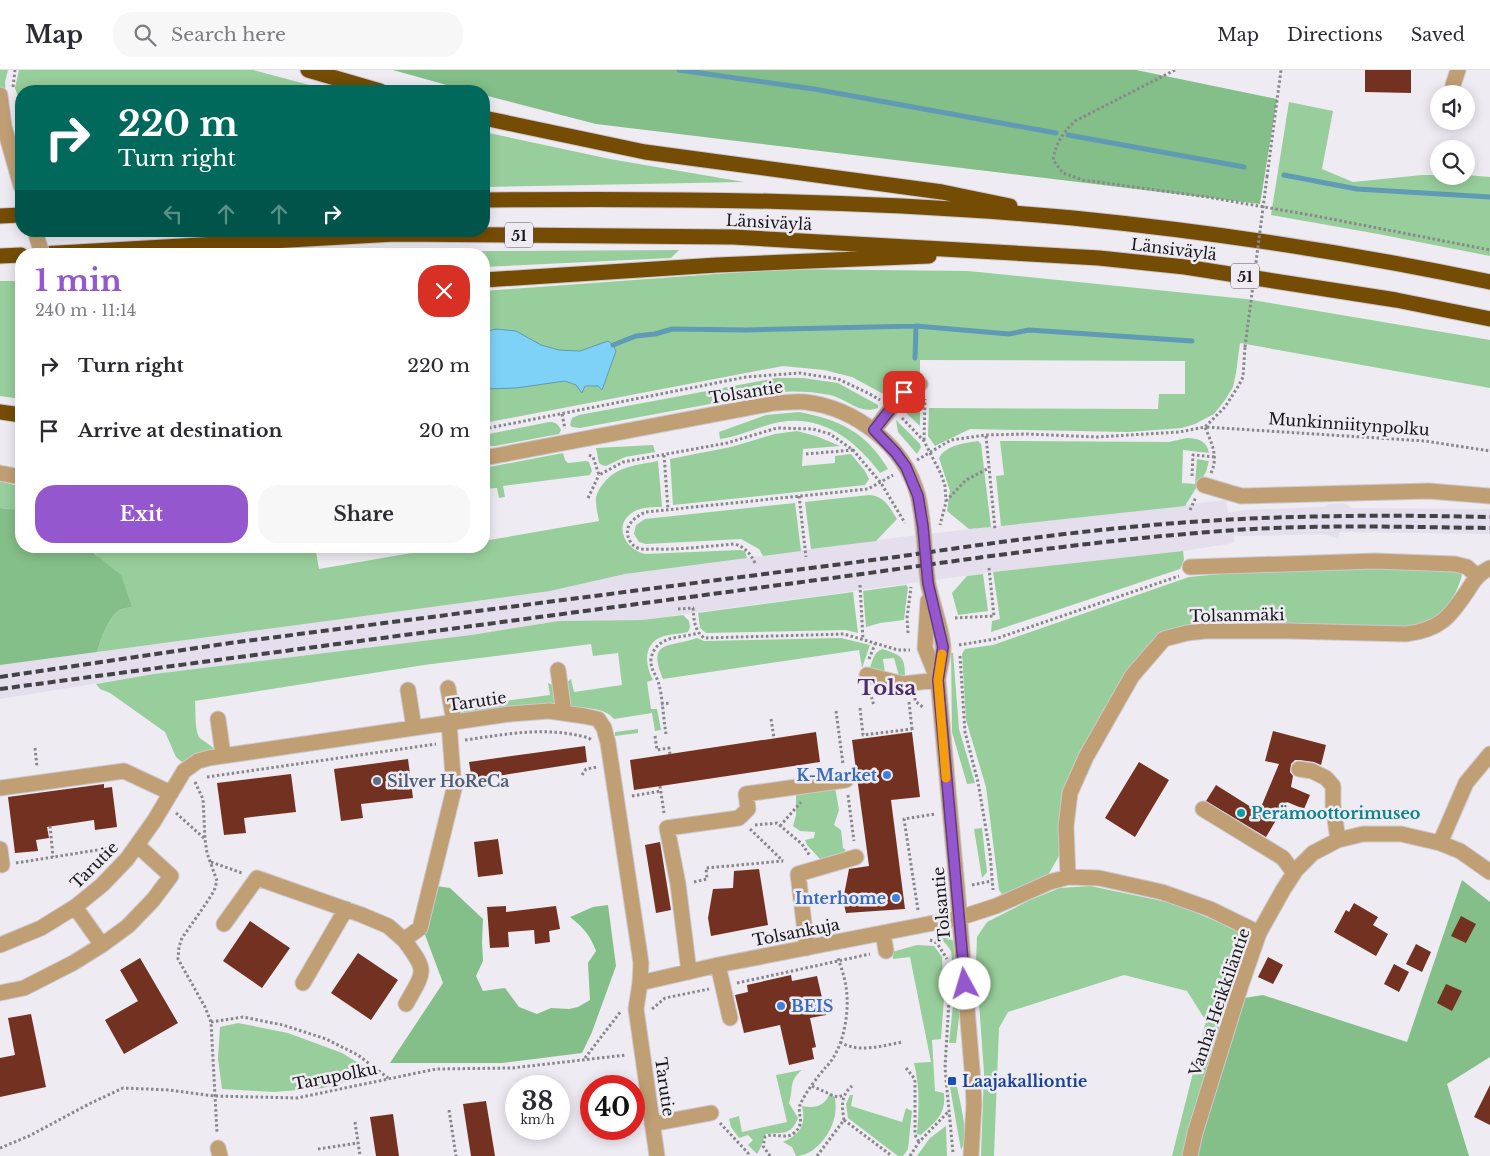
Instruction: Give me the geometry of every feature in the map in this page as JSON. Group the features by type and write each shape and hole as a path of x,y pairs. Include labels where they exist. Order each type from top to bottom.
{"highway":[{"path":"308,70 359,85"},
{"path":"490,119 644,152 942,192 1072,218"},
{"name":"Länsiväylä","path":"490,200 657,198 942,209 1072,218 1317,250 1405,264 1490,282"},
{"path":"0,216 15,215"},
{"name":"Länsiväylä","path":"490,235 733,237 1099,258 1185,267 1396,300 1490,319"},
{"name":"Länsiväylä","path":"147,248 342,237"},
{"path":"490,280 717,265 998,251"},
{"path":"0,256 15,255"},
{"path":"0,412 15,414"}],"street":[{"path":"1453,85 1458,70"},
{"path":"0,95 2,123 15,166"},
{"path":"874,430 904,392 922,389"},
{"name":"Tolsantie","path":"490,457 774,404 804,402 833,409 862,422 874,430 896,453 913,481 918,496 928,583 943,647 938,680 968,1010 974,1104 971,1156"},
{"path":"0,473 15,476"},
{"path":"1198,483 1241,496 1429,491 1490,496"},
{"path":"1190,567 1375,561 1455,564 1484,572"},
{"name":"Tolsanmäki","path":"1068,877 1066,826 1070,793 1086,756 1132,676 1164,639 1186,632 1205,631 1406,634 1424,632 1453,612 1484,572"},
{"path":"558,670 564,713"},
{"path":"867,675 903,684 938,680"},
{"path":"404,940 420,928 454,790 448,688"},
{"path":"408,690 414,728"},
{"name":"Tarutie","path":"0,945 41,928 75,907 102,885 127,860 171,793 190,777 198,761 510,714 549,711 598,720 604,728 608,743 641,963 636,1009 657,1156"},
{"path":"218,719 224,756"},
{"path":"1440,843 1466,784 1490,755"},
{"path":"1299,769 1312,771 1326,778 1333,786 1333,804 1338,840"},
{"path":"0,788 124,771 171,793"},
{"path":"689,972 678,884 667,828 739,818 748,809 746,794 846,780"},
{"path":"1203,809 1283,858 1294,873"},
{"name":"Vanha Heikkiläntie","path":"1190,1156 1197,1124 1259,933 1294,873 1313,853 1338,840 1363,834 1401,834 1440,843 1460,851 1490,872"},
{"path":"0,994 24,988 73,963 128,926 153,900 171,876 137,845"},
{"path":"0,849 2,865"},
{"path":"807,948 798,874 856,857"},
{"name":"Tolsankuja","path":"640,982 959,918 996,906 1050,882 1068,877 1099,878 1162,892 1210,909 1259,933"},
{"path":"224,924 257,878 388,926 404,940 420,962 422,976 406,1004"},
{"path":"75,907 102,945"},
{"path":"303,983 346,910"},
{"path":"883,933 886,950"},
{"path":"718,965 730,1018"},
{"path":"652,1124 711,1113"}],"path":[{"path":"1175,70 1075,121 1062,134 1056,146 1053,160 1063,172 1082,180 1316,216 1490,250"},
{"path":"939,526 946,502 945,486 931,452 951,440 986,435 1027,434 1097,437 1179,432 1205,426 1225,407 1243,378 1245,347 1281,70"},
{"path":"922,389 924,441"},
{"path":"562,414 568,442"},
{"name":"Munkinniitynpolku","path":"1205,426 1424,441 1490,451"},
{"path":"588,498 599,475 622,462 727,443 777,428 797,427 830,434 853,450 880,483 905,522 906,531"},
{"path":"986,435 995,530"},
{"path":"806,454 853,450"},
{"path":"588,454 593,457 599,475"},
{"path":"664,455 668,509"},
{"path":"1198,483 1193,455 1215,458"},
{"path":"946,502 966,480 989,468"},
{"path":"755,564 751,553 735,544 667,550 639,549 633,546 627,536 628,528 630,522 638,515 646,512 868,489 880,483"},
{"path":"799,496 806,556"},
{"path":"959,645 995,639 1185,574 1190,567"},
{"path":"955,618 994,616 989,568"},
{"path":"860,585 863,640"},
{"path":"908,634 907,618 912,586"},
{"path":"678,610 693,608 695,627 704,638 844,634 898,650 910,650"},
{"path":"952,610 956,627"},
{"path":"666,734 658,681 651,667 651,658 654,650 661,643 670,639 698,633"},
{"path":"958,636 965,732 978,782 990,853 996,906"},
{"path":"909,642 915,701 924,707 925,716"},
{"path":"860,708 863,735 912,731 909,702"},
{"path":"661,704 671,703"},
{"path":"771,719 774,738"},
{"path":"190,777 209,776 526,732 572,733 590,738 595,745 608,743"},
{"path":"655,736 658,750 670,748 670,754"},
{"path":"582,775 586,769 598,767"},
{"path":"190,777 191,786"},
{"path":"190,777 203,799 205,839 217,881 214,891 182,938 178,959 205,1007 211,1022 214,1096 219,1152"},
{"path":"780,826 796,810 812,785"},
{"path":"660,786 667,828"},
{"path":"630,796 661,791"},
{"path":"934,806 936,823"},
{"path":"174,811 205,839"},
{"path":"917,907 904,819 935,814"},
{"path":"798,874 746,825 777,823 802,844 819,868"},
{"path":"50,826 53,857"},
{"path":"2,865 125,845 137,845"},
{"path":"678,884 707,879 706,868 783,860"},
{"path":"211,862 257,878"},
{"path":"984,883 992,881"},
{"path":"912,914 926,912"},
{"path":"929,940 937,944 948,960"},
{"path":"770,1156 762,1146 765,1137 768,1135 788,1136 795,1132 801,1121 800,1105 822,1071 827,1067 840,1042 847,1014 846,986 833,943"},
{"path":"665,998 886,950"},
{"path":"949,996 945,1068 953,1156"},
{"path":"585,1058 621,1011"},
{"path":"211,1022 243,1017 283,1025 326,1039 358,1054 388,1078"},
{"path":"840,1042 847,1047 861,1049 903,1042"},
{"name":"Tarupolku","path":"0,1148 30,1136 123,1088 169,1090 214,1096 297,1098 436,1069 512,1068 628,1054"},
{"path":"906,1068 915,1082 915,1135 919,1142"},
{"path":"812,1086 838,1097 845,1094 852,1086"},
{"path":"817,1156 844,1120 842,1105 845,1094"},
{"path":"450,1110 456,1156"},
{"path":"910,1156 919,1142 949,1111"},
{"path":"711,1113 748,1155 753,1156"},
{"path":"844,1120 892,1156"},
{"path":"356,1122 360,1156"},
{"path":"318,1149 358,1143"}],"shaded area":[{"path":"1226,500 1228,513 1243,510 1325,507 1329,504 1344,503 1352,508 1490,509 1490,534 1340,532 1338,539 1325,534 1234,535 1234,543 1183,551 993,572 642,620 559,621 471,635 154,674 0,699 0,665 550,591 625,574 901,537"}],"green space":[{"path":"0,70 8,70 5,82 6,95 3,97 0,86"},
{"path":"19,70 253,70 309,85 16,85"},
{"path":"393,70 1136,70 1277,99 1260,204 596,124 490,97 490,85 447,85"},
{"path":"1289,102 1333,111 1322,169 1353,182 1430,175 1430,185 1475,185 1475,176 1490,177 1490,256 1378,234 1271,215"},
{"path":"490,133 610,159 744,182 490,187"},
{"path":"679,250 671,258 490,267 490,251"},
{"path":"784,269 968,271 1246,299 1490,340 1490,388 1240,343 1233,387 1225,400 1214,414 1195,424 1182,428 1128,432 970,429 935,446 928,436 929,408 1158,409 1159,394 1185,394 1185,361 920,360 920,375 902,382 889,397 852,377 824,370 783,366 490,422 490,291"},
{"path":"0,281 15,281 15,398 0,396"},
{"path":"776,378 803,378 838,383 878,405 878,408 871,410 859,408 830,395 775,392 580,428 570,425 572,418 579,415"},
{"path":"920,392 920,426 903,410 912,396"},
{"path":"799,412 827,419 851,430 871,446 888,469 880,473 860,450 837,432 810,422 780,422 720,439 719,432 766,415"},
{"path":"896,420 920,444 921,447 917,454 898,432"},
{"path":"549,422 558,425 561,430 559,434 495,446 490,446 490,434"},
{"path":"797,431 816,436 840,446 803,449 802,466 835,463 835,456 851,454 869,479 865,485 673,505 670,459 731,447 775,434"},
{"path":"1187,438 1204,443 1209,453 1183,450 1182,483 1195,484 1197,459 1209,461 1206,472 1185,506 1001,526 996,476 1004,475 1000,441 1169,442"},
{"path":"978,441 981,444 991,527 969,529 947,511 950,491 939,458 951,447"},
{"path":"653,445 655,452 625,457 606,466 599,463 596,448"},
{"path":"563,453 568,463 589,462 592,471 590,475 503,486 505,497 499,498 497,488 490,489 490,467"},
{"path":"658,461 662,507 641,509 628,516 624,522 623,529 624,535 631,547 645,554 740,550 745,551 747,558 625,574 550,591 97,652 112,618 121,609 132,607 94,553 316,553 319,569 412,553 490,553 490,540 599,521 596,497 600,488 614,473 635,465"},
{"path":"0,481 15,485 15,509 0,508"},
{"path":"869,495 883,500 897,519 876,541 811,549 805,502"},
{"path":"795,503 801,551 763,556 759,549 741,539 646,544 639,542 634,534 636,525 645,519"},
{"path":"0,508 15,509 15,553 94,553 121,575 132,607 120,610 112,618 97,652 0,665"},
{"path":"1183,551 1184,560 1180,569 991,632 992,621 1000,619 993,572"},
{"path":"1355,568 1447,570 1458,572 1462,575 1452,599 1442,611 1422,626 1164,633 1086,751 1060,854 1047,877 1003,896 999,890 986,787 966,720 962,654 965,649 993,645 1189,577 1230,573"},
{"path":"983,574 988,611 958,615 952,593 967,576"},
{"path":"906,585 908,587 904,620 866,627 863,591"},
{"path":"853,592 858,633 846,630 706,633 700,628 698,613"},
{"path":"683,615 689,621 690,627 688,632 667,635 657,639 652,644 647,655 648,668 653,680 647,682 651,709 657,709 661,730 655,731 652,713 614,719 600,710 570,707 566,683 571,679 574,692 622,685 618,653 593,656 591,644 424,665 195,701 197,732 201,739 214,749 199,753 182,762 176,757 165,732 110,693 100,689 96,684 154,674 471,635 559,621 642,620"},
{"path":"697,638 704,641 841,638 870,645 862,668 859,650 663,679 658,666 657,657 659,651 664,647"},
{"path":"882,649 901,657 905,676 899,676 894,658 883,659 885,673 870,668 875,655"},
{"path":"951,653 953,653 959,729 975,783 967,784 952,732"},
{"path":"548,683 553,685 556,705 521,706 462,713 465,706 550,695"},
{"path":"638,729 638,733 615,736 615,732"},
{"path":"835,787 839,810 834,825 841,830 843,848 846,850 837,858 820,859 807,845 805,840 814,838 815,832 800,831 793,826 796,815 796,795"},
{"path":"982,828 987,872 982,878 974,829"},
{"path":"1462,880 1490,902 1490,1057 1447,1084 1469,1156 1196,1156 1244,998 1263,995 1407,1042"},
{"path":"436,886 450,888 483,919 483,961 476,976 483,991 505,988 519,1007 537,1014 551,1008 569,1009 578,1007 590,1000 588,963 596,951 586,932 570,917 593,907 608,905 616,966 592,1032 582,1053 502,1063 390,1063 443,983 424,932"},
{"path":"1090,886 1172,903 1233,928 1246,939 1249,947 1246,960 1228,997 1184,1156 1172,1156 1206,1021 1187,991 1124,975 1008,1012 999,1028 994,1156 981,1156 984,1072 976,962 977,937 987,922 1030,900 1060,888"},
{"path":"945,933 958,950 962,993 956,1043 949,1043 955,987 951,951 938,937"},
{"path":"917,945 934,946 942,957 944,998 941,1039 932,1040 935,1091 944,1093 943,1107 939,1117 921,1135 917,1134 919,1098 914,1063 931,1062 910,957 893,959 892,952"},
{"path":"238,1023 288,1033 342,1053 365,1067 350,1080 323,1088 274,1092 222,1089 218,1059 220,1027"},
{"path":"802,1070 793,1082 789,1103 798,1118 795,1124 786,1132 766,1134 757,1154 748,1145 753,1140 748,1135 739,1138 731,1127 729,1119 739,1116 742,1132 787,1122 776,1075"},
{"path":"950,1087 957,1087 962,1110 965,1137 961,1150"},
{"path":"830,1093 835,1098 836,1108 829,1132 815,1149 796,1156 792,1147 783,1142 794,1136 801,1128 803,1119 802,1106 819,1106"},
{"path":"850,1095 853,1095 851,1106 902,1122 906,1108 912,1111 908,1149 903,1156 898,1156 848,1118 846,1104"},
{"path":"946,1126 947,1156 917,1156 930,1138"}],"water":[{"path":"496,329 516,331 541,345 559,350 580,351 608,341 616,351 602,390 598,386 585,386 582,393 576,385 565,381 516,388 490,389 490,330"}],"building":[{"path":"1365,70 1411,70 1411,93 1365,92"},
{"path":"1273,731 1326,745 1321,765 1300,760 1295,760 1291,764 1290,772 1293,776 1291,787 1310,795 1304,809 1287,802 1266,837 1206,801 1216,785 1259,812 1279,764 1265,761"},
{"path":"816,732 820,762 634,790 630,760"},
{"name":"K-Market","path":"912,732 920,797 891,800 905,909 846,913 843,900 849,869 869,866 852,740"},
{"path":"585,746 587,762 472,780 469,762"},
{"path":"408,759 413,798 361,804 363,818 341,821 334,769"},
{"path":"1139,762 1169,780 1135,837 1105,818"},
{"path":"291,774 296,812 244,818 246,833 224,835 217,783"},
{"path":"104,784 104,788 112,787 117,827 95,830 94,820 47,827 49,838 36,840 38,851 15,853 8,797"},
{"path":"498,839 503,874 478,877 474,842"},
{"path":"660,842 671,910 656,913 645,845"},
{"path":"759,869 768,925 711,936 708,918 713,889 733,888 734,871"},
{"path":"1354,903 1378,917 1373,925 1388,934 1376,956 1334,932 1346,910 1349,912"},
{"path":"506,906 506,912 556,906 560,929 549,931 550,942 535,944 534,930 508,932 509,947 490,948 487,907"},
{"path":"1461,916 1476,924 1466,943 1451,936"},
{"path":"250,921 290,948 262,988 223,961"},
{"path":"1416,944 1431,952 1422,972 1406,964"},
{"path":"358,953 398,980 371,1020 331,993"},
{"path":"1268,957 1283,965 1273,984 1258,977"},
{"path":"140,958 178,1023 124,1054 105,1020 138,1001 120,970"},
{"path":"1394,964 1409,972 1399,992 1384,984"},
{"path":"791,975 792,981 817,976 826,1015 810,1018 816,1047 812,1048 814,1059 789,1065 780,1025 744,1033 735,995 748,992 747,985"},
{"path":"1446,984 1462,991 1452,1011 1437,1003"},
{"path":"31,1014 46,1087 0,1097 0,1058 15,1055 8,1018"},
{"path":"1490,1085 1490,1125 1474,1117"},
{"path":"486,1101 495,1156 471,1156 463,1104"},
{"path":"393,1114 399,1156 376,1156 370,1117"}],"waterway":[{"path":"679,70 814,89 1056,133"},
{"path":"1068,135 1244,167"},
{"path":"1284,175 1357,189 1490,197"},
{"path":"613,345 636,336 655,334 672,329 746,330 916,326 1009,334 1029,330 1192,341"},
{"path":"915,358 916,326"}],"railway":[{"path":"0,677 230,643 1099,530 1222,520 1289,517 1490,517"},
{"path":"0,689 997,555 1132,539 1289,527 1490,528"}],"slow traffic":[{"path":"942,654 938,680 946,778"}],"place":[{"name":"K-Market","path":"887,775"},
{"name":"Silver HoReCa","path":"377,781"},
{"name":"Perämoottorimuseo","path":"1241,813"},
{"name":"Interhome","path":"896,898"},
{"name":"BEIS","path":"781,1006"},
{"name":"Laajakalliontie","path":"952,1081"}],"district":[{"name":"Tolsa","path":"887,688"}],"route":[{"path":"904,392 890,407 874,430 896,453 906,467 918,496 928,583 943,647 938,680 965,984"}]}
